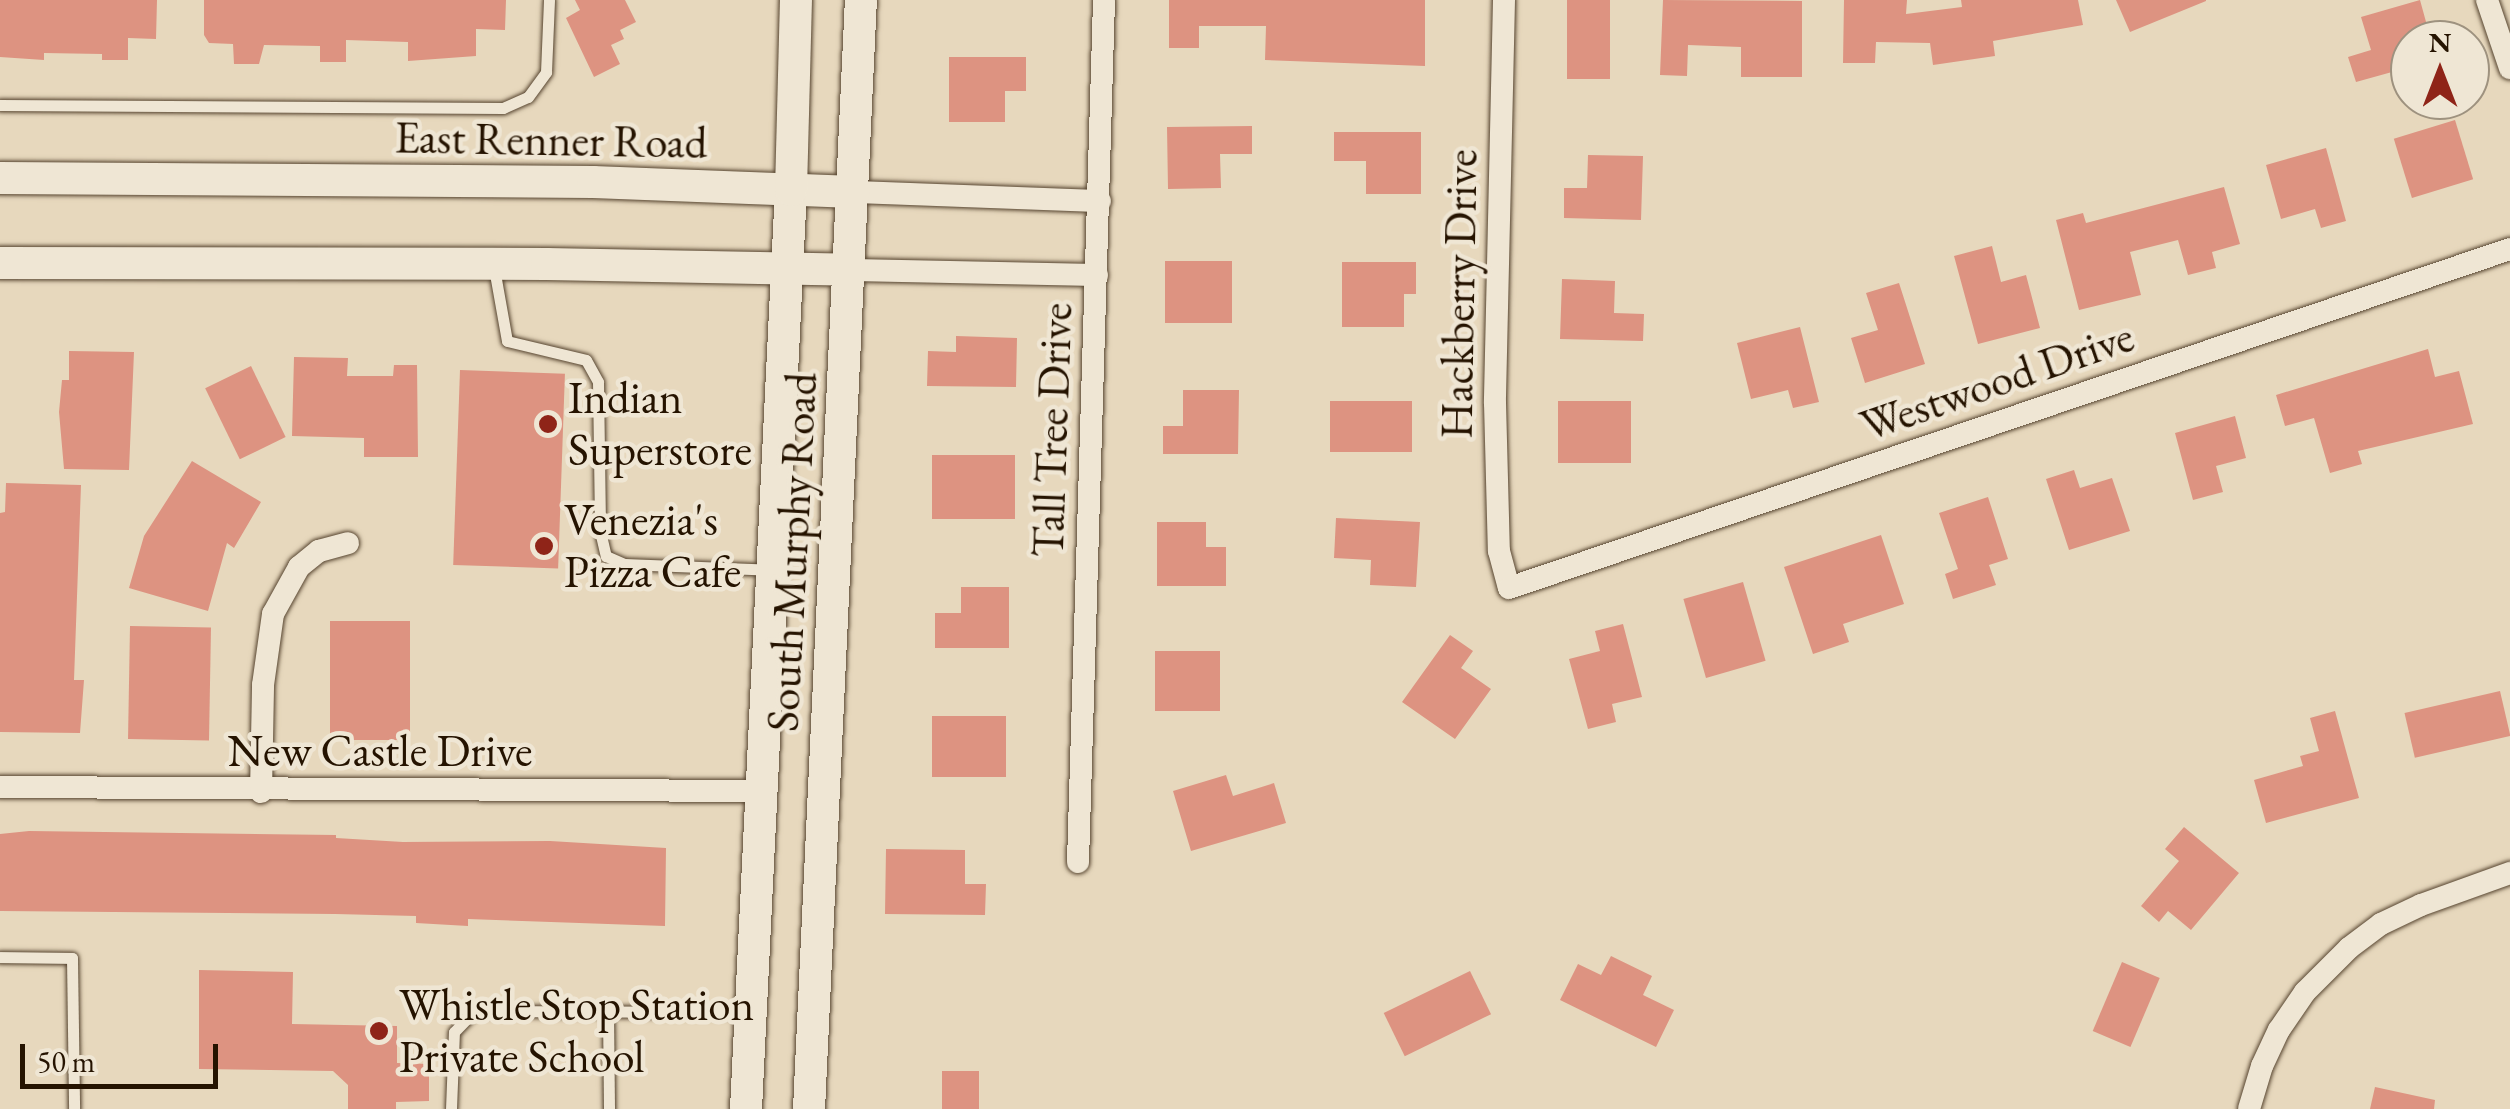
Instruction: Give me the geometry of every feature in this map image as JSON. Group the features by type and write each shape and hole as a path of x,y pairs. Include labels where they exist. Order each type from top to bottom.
{"main road":[{"name":"South Murphy Road","path":"746,1109 759,791 774,570 796,0"},
{"name":"South Murphy Road","path":"809,1109 862,0"},
{"name":"East Renner Road","path":"0,178 592,182 854,192"},
{"path":"0,263 493,264 852,270"}],"street":[{"name":"Tall Tree Drive","path":"1078,862 1104,0"},
{"name":"Hackberry Drive","path":"1504,0 1494,403 1500,551 1509,588"},
{"path":"2487,0 2510,68"},
{"name":"East Renner Road","path":"854,192 1100,201"},
{"name":"Westwood Drive","path":"1509,588 2510,249"},
{"path":"852,270 1097,275"},
{"path":"261,792 263,685 273,614 299,567 318,551 348,543"},
{"name":"New Castle Drive","path":"0,787 261,792 759,791"},
{"path":"2250,1109 2262,1066 2279,1030 2306,992 2350,948 2382,924 2435,898 2510,873"}],"lane":[{"path":"0,105 502,108 528,97 546,72 548,0"},
{"path":"493,264 508,340 586,360 598,382 600,532 606,556 624,564 774,570"},
{"path":"0,957 72,958 74,1109"},
{"path":"451,1109 454,1032 474,1011 750,1012"},
{"path":"608,1012 609,1109"}],"building":[{"path":"0,0 157,0 156,39 128,38 128,60 102,60 102,54 44,53 44,60 0,57"},
{"path":"204,0 506,0 505,30 476,29 476,56 408,61 408,42 346,40 346,62 320,62 320,46 264,45 259,64 234,64 233,44 209,43 204,35"},
{"path":"575,0 625,0 636,22 620,30 624,39 611,45 620,64 594,77 566,18 580,10"},
{"path":"1169,0 1425,0 1425,66 1265,60 1266,26 1199,26 1199,48 1169,48"},
{"path":"1567,0 1610,0 1610,79 1567,79"},
{"path":"1663,0 1802,1 1802,77 1741,77 1741,47 1688,45 1687,76 1660,75"},
{"path":"1844,0 1907,0 1906,14 1962,7 1961,0 2078,0 2083,25 1993,41 1995,56 1933,65 1930,43 1876,42 1875,63 1843,63"},
{"path":"2116,0 2206,0 2206,1 2130,32"},
{"path":"2420,0 2426,20 2390,20 2390,73 2356,82 2348,57 2371,50 2361,17"},
{"path":"949,57 1026,57 1026,91 1005,91 1005,122 949,122"},
{"path":"2455,120 2473,179 2412,198 2394,139"},
{"path":"1252,126 1252,154 1220,154 1221,188 1168,189 1167,127"},
{"path":"1334,132 1421,132 1421,194 1366,194 1366,161 1334,161"},
{"path":"2326,148 2346,221 2321,228 2315,209 2281,219 2266,165"},
{"path":"1588,155 1643,156 1641,220 1564,218 1564,188 1587,188"},
{"path":"2224,187 2240,244 2212,252 2216,268 2188,275 2178,240 2130,252 2141,295 2079,310 2056,220 2083,213 2086,223"},
{"path":"1992,246 2001,282 2026,275 2040,328 1978,344 1954,256"},
{"path":"1165,261 1232,261 1232,323 1165,323"},
{"path":"1342,262 1416,262 1416,294 1404,294 1404,327 1342,327"},
{"path":"1562,279 1615,281 1614,313 1644,314 1643,341 1560,339"},
{"path":"1899,283 1925,364 1865,383 1851,338 1878,330 1866,293"},
{"path":"1800,327 1819,402 1793,408 1788,390 1751,399 1737,343"},
{"path":"956,336 1017,338 1016,387 927,386 928,351 956,352"},
{"path":"2428,349 2435,377 2459,371 2473,424 2358,451 2362,464 2330,473 2314,418 2285,426 2276,395"},
{"path":"69,351 134,352 129,470 64,469 59,412 62,380 69,380"},
{"path":"294,357 348,358 347,376 393,376 394,365 417,365 418,457 364,457 364,438 292,436"},
{"path":"251,366 286,437 240,459 205,388"},
{"path":"460,370 565,374 558,569 453,565"},
{"path":"1183,390 1239,390 1238,454 1163,454 1163,426 1183,426"},
{"path":"1330,401 1412,401 1412,452 1330,452"},
{"path":"1558,401 1631,401 1631,463 1558,463"},
{"path":"2235,416 2246,458 2216,466 2223,492 2193,500 2175,433"},
{"path":"932,455 1015,455 1015,519 932,519"},
{"path":"192,461 261,502 234,548 227,543 208,611 129,588 144,536"},
{"path":"2074,470 2080,488 2112,478 2130,531 2069,550 2046,479"},
{"path":"6,483 81,485 74,680 84,680 80,733 0,732 0,513 5,512"},
{"path":"1988,497 2008,559 1989,565 1996,585 1953,599 1945,574 1958,569 1939,513"},
{"path":"1336,518 1420,522 1416,587 1370,585 1371,560 1334,558"},
{"path":"1157,522 1206,522 1206,547 1226,547 1226,586 1157,586"},
{"path":"1881,535 1904,604 1843,624 1849,642 1813,654 1784,567"},
{"path":"1743,582 1766,661 1706,678 1683,599"},
{"path":"961,587 1009,587 1009,648 935,648 935,613 961,613"},
{"path":"330,621 410,621 410,740 330,740"},
{"path":"1623,624 1642,697 1612,704 1616,722 1588,729 1569,659 1600,651 1595,631"},
{"path":"130,626 211,627 209,740 128,739"},
{"path":"1450,635 1473,651 1461,668 1491,689 1455,739 1402,702"},
{"path":"1155,651 1220,651 1220,711 1155,711"},
{"path":"2500,691 2510,736 2415,758 2405,713"},
{"path":"2335,711 2359,798 2266,823 2254,780 2303,766 2300,756 2319,751 2310,718"},
{"path":"932,716 1006,716 1006,777 932,777"},
{"path":"1226,775 1233,796 1274,783 1286,823 1191,851 1173,791"},
{"path":"2184,827 2239,873 2191,930 2168,911 2159,922 2141,906 2179,861 2165,849"},
{"path":"29,831 336,835 403,842 550,841 666,848 665,926 468,919 468,926 416,923 416,916 335,914 0,911 0,834"},
{"path":"886,849 965,850 965,884 986,884 985,915 885,914"},
{"path":"1611,956 1652,976 1643,995 1674,1010 1656,1047 1560,1000 1578,964 1601,975"},
{"path":"2122,962 2160,978 2130,1047 2093,1031"},
{"path":"199,970 293,972 292,1024 397,1026 397,1063 429,1064 429,1101 396,1102 396,1109 348,1109 348,1085 333,1071 199,1069"},
{"path":"1470,971 1491,1014 1405,1056 1384,1013"},
{"path":"942,1071 979,1071 979,1109 942,1109"},
{"path":"2375,1087 2435,1100 2434,1109 2370,1109"}],"place":[{"name":"Indian Superstore","path":"548,424"},
{"name":"Venezia's Pizza Cafe","path":"544,546"},
{"name":"Whistle Stop Station Private School","path":"379,1031"}]}
